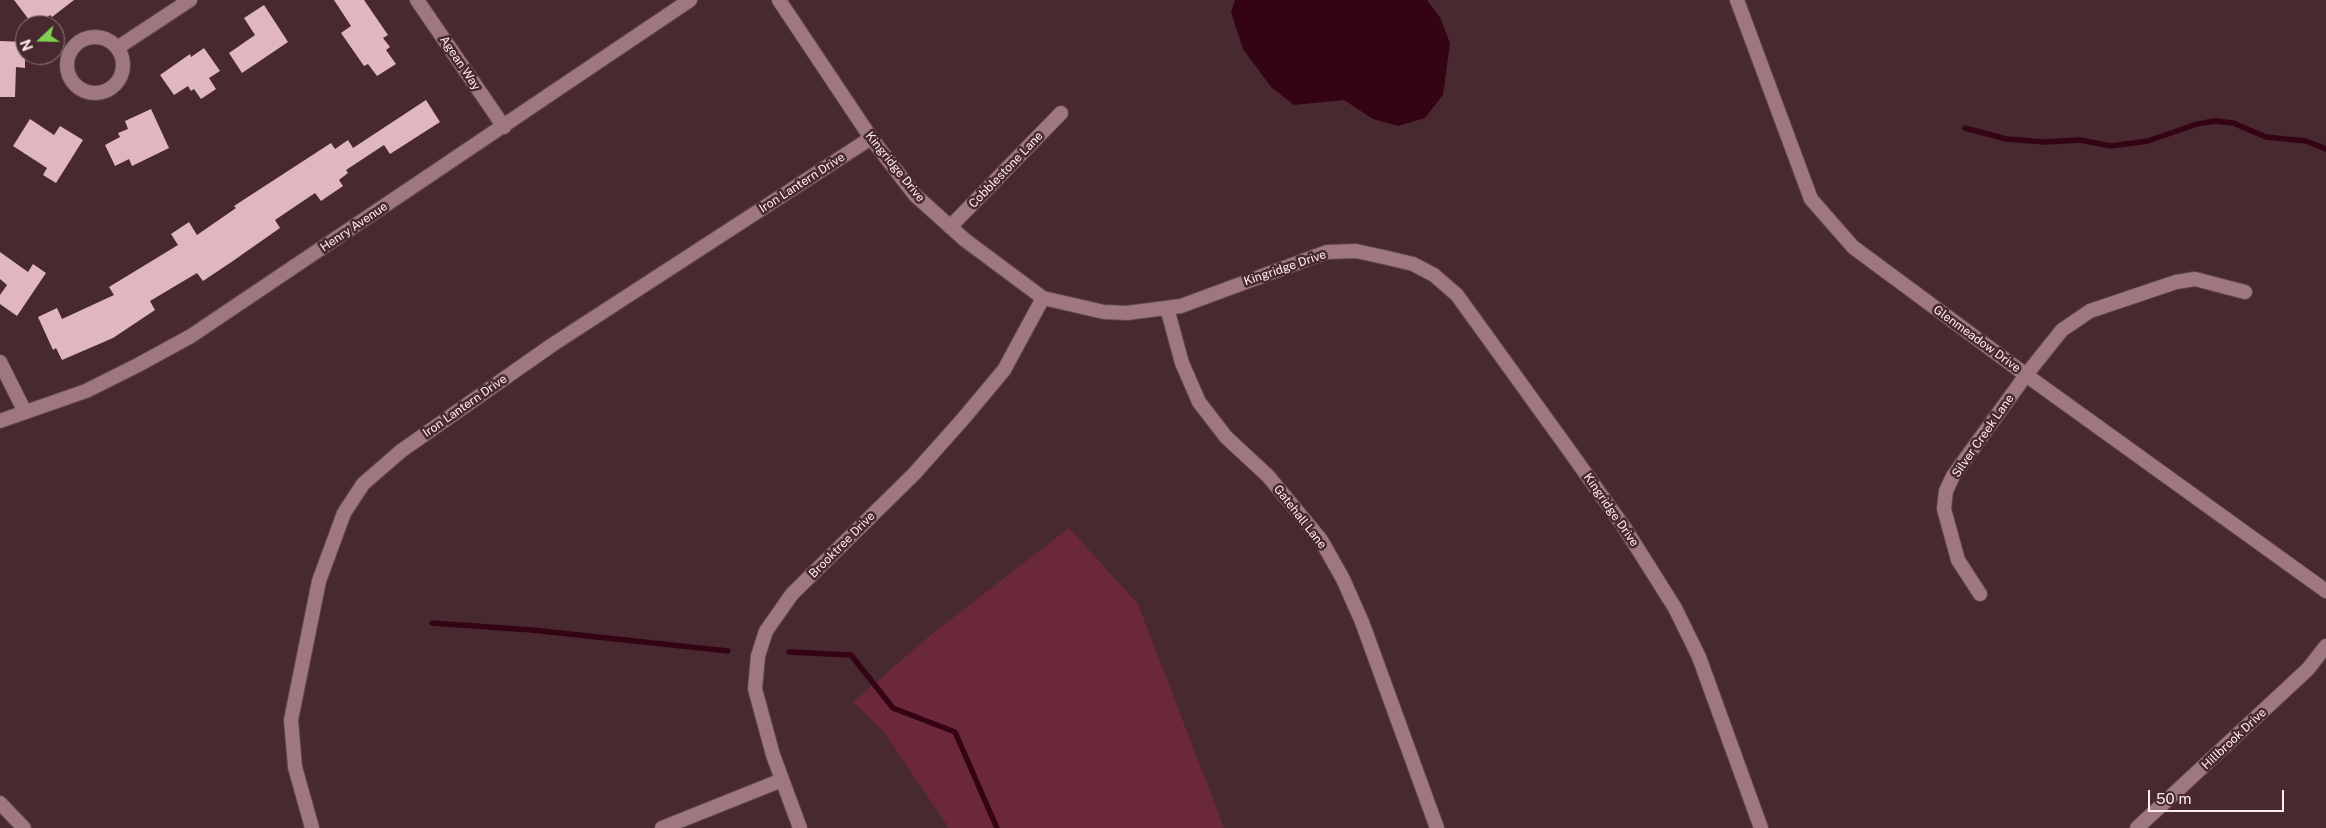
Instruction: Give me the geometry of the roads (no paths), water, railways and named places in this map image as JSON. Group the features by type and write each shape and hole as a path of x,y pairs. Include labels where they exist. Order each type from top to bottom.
{"street":[{"path":"117,48 190,0"},
{"name":"Agean Way","path":"417,0 504,126"},
{"name":"Henry Avenue","path":"0,422 86,391 191,336 690,0"},
{"name":"Kingridge Drive","path":"779,0 872,138 915,195 950,227 1043,298 1104,312 1127,314 1182,306 1327,252 1356,251 1412,264 1434,275 1457,295 1624,527 1675,608 1699,657 1761,828"},
{"name":"Glenmeadow Drive","path":"1737,0 1811,199 1853,247 2026,375 2326,591"},
{"path":"94,36 114,43 117,48 124,66 120,78 114,86 103,92 94,93 77,86 67,69 71,50 79,41 94,36"},
{"name":"Cobblestone Lane","path":"950,227 1061,113"},
{"name":"Iron Lantern Drive","path":"312,828 295,767 290,720 318,581 344,513 363,484 401,451 552,346 872,138"},
{"name":"Silver Creek Lane","path":"1980,594 1958,560 1944,509 1946,490 1953,476 2026,375 2062,330 2090,311 2176,282 2195,279 2245,292"},
{"name":"Brooktree Drive","path":"800,828 773,754 755,689 758,656 766,631 792,594 914,474 1004,370 1043,298"},
{"name":"Gatehall Lane","path":"1167,308 1182,363 1199,402 1226,437 1268,476 1321,540 1343,579 1362,622 1437,828"},
{"path":"0,362 25,412"},
{"name":"Hillbrook Drive","path":"2137,828 2301,676 2326,646"},
{"path":"662,828 782,780"},
{"path":"0,803 24,828"}],"waterway":[{"path":"1965,128 2006,139 2045,142 2080,140 2111,146 2148,141 2197,124 2215,121 2233,123 2266,137 2306,141 2326,149"},
{"path":"432,623 532,630 728,651"},
{"path":"789,652 851,655 893,708 955,732 997,828"}]}
